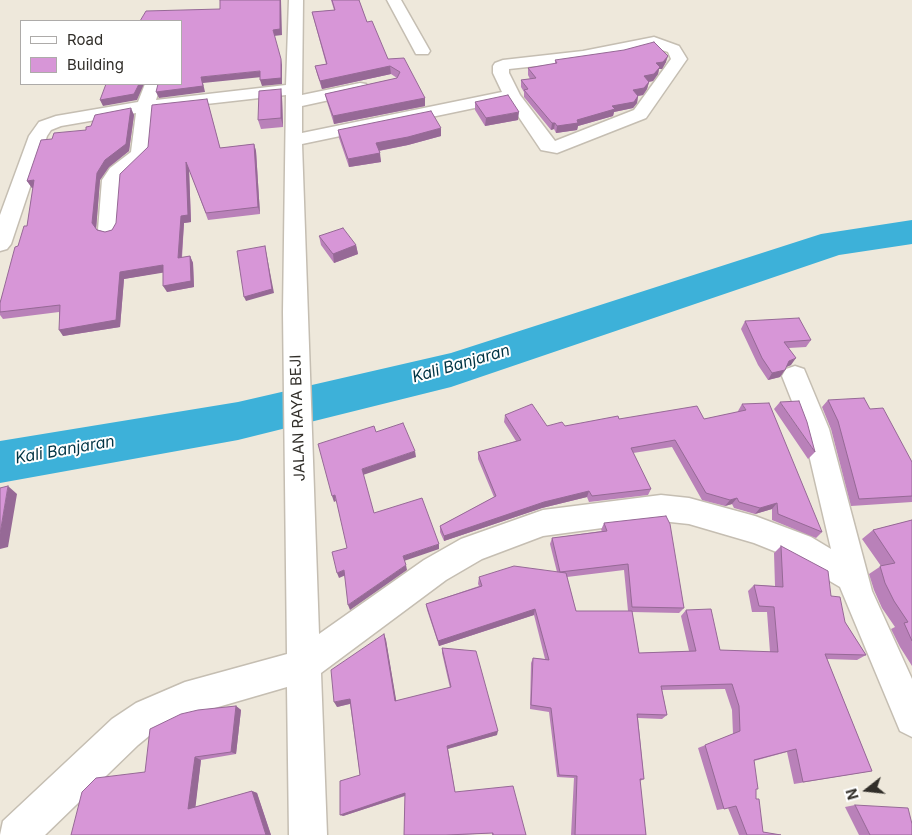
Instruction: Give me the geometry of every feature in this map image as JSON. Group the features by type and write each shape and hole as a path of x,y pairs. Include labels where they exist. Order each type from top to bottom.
{"street":[{"name":"JALAN RAYA BEJI","path":"296,0 294,140 295,312 302,528 303,666 308,835"},
{"path":"394,0 422,51"},
{"path":"654,42 674,49 679,59 640,114 558,147 547,146 512,95 501,73 501,66 503,65 583,56 654,42"},
{"path":"108,230 112,180 117,172 140,154 145,106 153,85"},
{"path":"0,244 38,136 46,126 56,122 145,106 295,96 372,85"},
{"path":"294,140 512,95"},
{"path":"795,376 816,429 857,593 912,718"},
{"path":"17,835 125,732 148,715 186,699 303,666 434,570 465,553 511,533 543,523 578,517 661,508 689,511 755,530 800,547 853,578"}],"building":[{"path":"220,0 280,0 280,29 273,30 281,59 281,78 260,80 260,71 201,77 203,86 156,92 158,85 182,85 182,20 141,20 146,11 220,9"},
{"path":"332,0 359,0 367,22 372,21 388,59 404,58 425,98 333,116 325,94 397,78 400,72 390,66 320,81 315,66 327,64 312,12 335,10"},
{"path":"654,42 668,56 663,62 656,63 660,67 654,74 644,76 649,82 644,88 633,90 638,96 634,102 612,106 615,109 577,120 578,123 557,126 555,123 552,123 524,90 528,89 521,80 536,78 528,68 557,63 555,60 624,50"},
{"path":"106,85 138,85 134,94 100,100"},
{"path":"281,89 281,118 258,120 259,91"},
{"path":"508,95 519,112 486,118 475,102"},
{"path":"207,99 220,148 254,144 258,207 206,213 186,162 188,215 181,216 178,258 190,256 191,281 163,286 163,265 120,272 116,320 59,330 60,305 0,312 0,303 15,247 18,246 24,226 27,226 34,180 27,181 41,140 52,139 54,133 86,130 86,127 91,126 95,115 131,108 126,144 105,160 97,173 92,223 97,230 105,232 112,230 116,223 120,174 148,147 152,105"},
{"path":"431,111 441,128 376,143 380,153 348,159 338,130"},
{"path":"343,228 356,245 333,254 319,236"},
{"path":"265,246 272,289 244,297 237,251"},
{"path":"799,318 811,340 784,342 796,358 789,361 785,370 772,373 762,358 745,321"},
{"path":"864,398 870,409 883,408 912,462 912,496 859,499 838,421 828,400"},
{"path":"799,401 807,422 815,452 780,402"},
{"path":"769,403 822,532 778,514 777,503 760,508 739,502 737,498 730,500 706,493 675,440 631,448 651,489 592,496 589,491 544,502 444,536 440,526 496,496 478,452 521,440 505,415 532,404 547,426 562,422 565,426 618,416 619,419 697,406 704,419 746,410 742,404"},
{"path":"403,423 415,451 362,469 374,513 422,498 439,544 403,556 406,565 348,605 344,570 337,573 332,552 347,548 335,495 332,496 318,444 374,426 376,432"},
{"path":"8,486 0,534 0,488"},
{"path":"666,516 670,524 684,608 632,607 628,564 560,572 552,538 607,531 604,523"},
{"path":"912,520 912,641 904,623 908,622 885,583 880,566 895,563 873,530"},
{"path":"781,546 828,571 831,596 840,597 845,622 866,655 825,654 872,771 803,782 796,749 754,760 758,789 756,789 756,799 759,799 763,832 781,835 747,835 736,806 724,809 705,745 740,731 739,706 732,684 661,686 667,715 637,714 644,779 640,779 646,835 575,835 577,776 559,775 551,708 531,705 533,658 549,660 535,609 438,641 426,604 482,586 479,577 514,566 566,573 576,611 632,611 639,653 696,651 686,610 711,609 720,650 778,652 774,607 759,606 754,585 783,587"},
{"path":"384,634 395,701 451,687 442,648 476,651 498,731 447,746 455,792 513,786 526,835 493,835 493,833 404,835 405,793 340,815 340,781 360,775 350,699 334,702 331,670"},
{"path":"236,706 231,752 195,757 188,809 252,791 266,835 71,835 82,792 96,778 145,772 150,729 181,714 198,710"},
{"path":"855,805 908,808 912,824 912,835 870,835"}],"waterway":[{"name":"Kali Banjaran","path":"0,462 238,421 451,370 834,243 912,232"}]}
